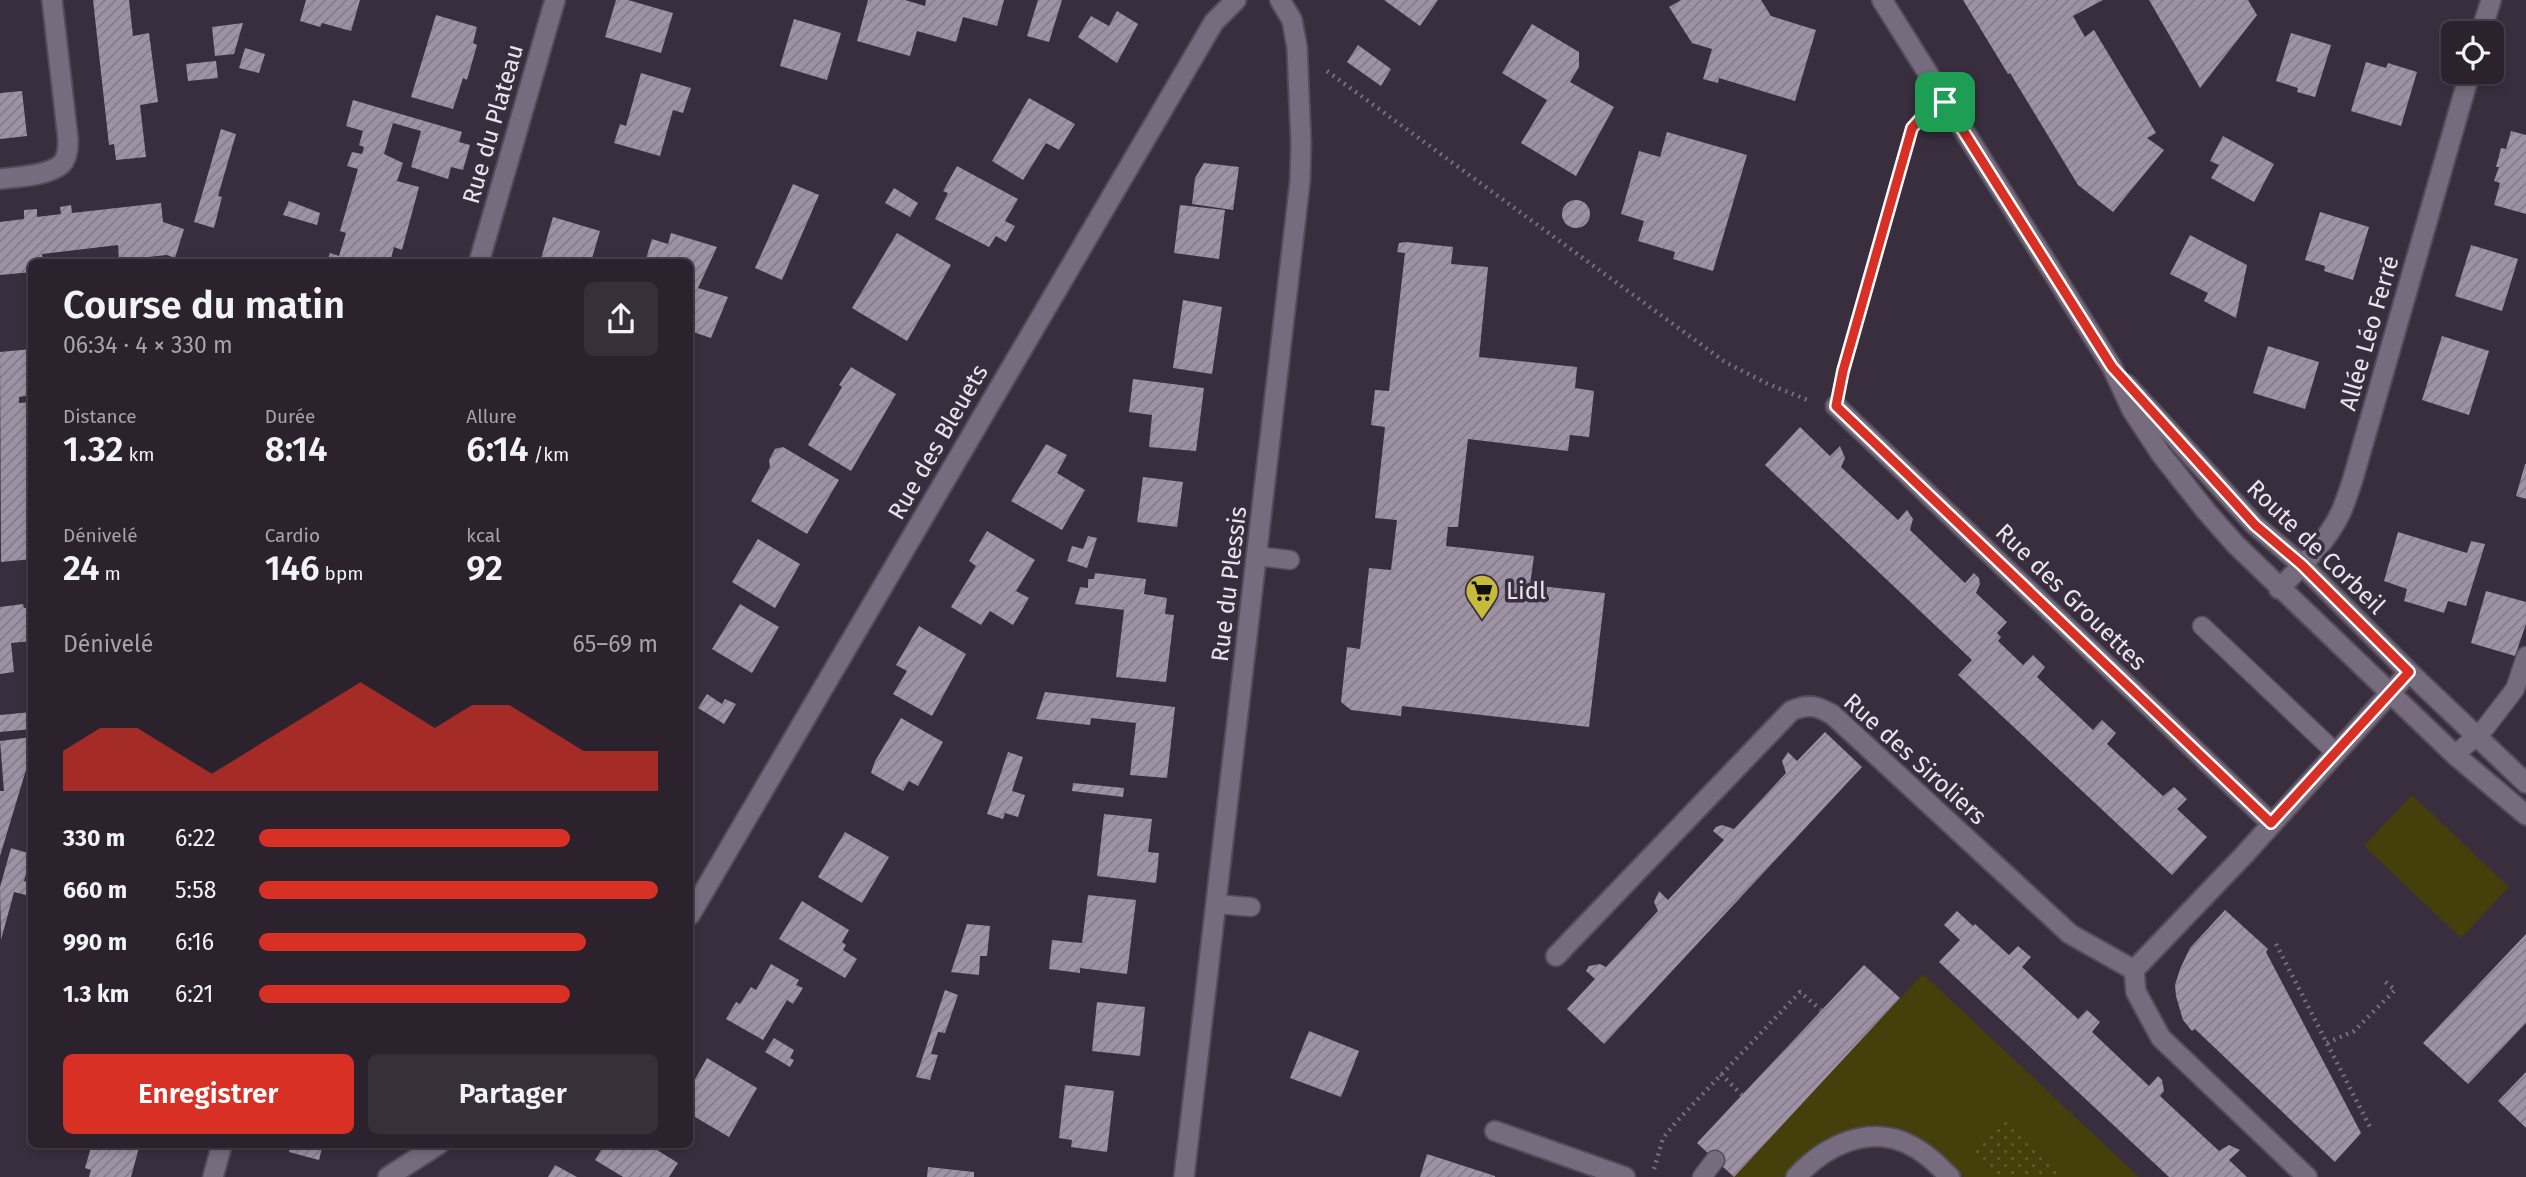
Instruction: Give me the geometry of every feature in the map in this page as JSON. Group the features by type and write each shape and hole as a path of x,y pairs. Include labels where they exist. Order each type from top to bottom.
{"street":[{"path":"0,179 34,175 63,164 67,152 68,139 52,0"},
{"name":"Rue du Plateau","path":"480,259 555,0"},
{"name":"Rue des Bleuets","path":"693,910 1214,22 1236,0"},
{"name":"Rue du Plessis","path":"1184,1177 1300,181 1299,73 1292,20 1280,0"},
{"name":"Route de Corbeil","path":"1882,0 2112,367 2132,410 2161,454 2213,520 2279,589 2455,755 2526,815"},
{"path":"2485,21 2491,0"},
{"name":"Allée Léo Ferré","path":"2279,589 2302,565 2339,515 2352,482 2467,84"},
{"name":"Route de Corbeil","path":"2112,367 2255,525 2302,565 2526,783"},
{"name":"Rue des Grouettes","path":"1836,406 2271,823"},
{"path":"2306,1177 2161,1038 2136,992 2134,970 2409,672"},
{"name":"Rue des Siroliers","path":"1556,956 1791,711 1801,706 1812,706 1833,715 2070,934 2134,970"},
{"path":"1495,1131 1625,1177"},
{"path":"1796,1177 1823,1152 1837,1144 1865,1137 1891,1138 1913,1146 1950,1177"},
{"path":"213,1177 221,1148"},
{"path":"388,1177 433,1148"}],"lane":[{"path":"1257,556 1290,559"},
{"path":"2202,626 2335,752"},
{"path":"2455,755 2485,728 2515,689 2526,656"},
{"path":"1216,904 1251,907"},
{"path":"1702,1177 1715,1160"}],"path":[{"path":"1299,73 1326,71 1725,362 1768,384 1812,401 1836,406 1843,371 1912,128 1921,118 1945,102"},
{"path":"2276,944 2370,1128"},
{"path":"2327,1043 2354,1031 2395,990 2382,979"},
{"path":"1652,1177 1663,1138 1800,992 1821,1010"},
{"path":"1721,1074 1742,1095"}],"shaded area":[{"path":"2412,795 2509,887 2461,938 2364,846"},
{"path":"1923,974 2139,1177 1963,1177 1923,1140 1904,1130 1866,1126 1829,1139 1812,1150 1783,1177 1730,1177 1734,1176"},
{"path":"2006,1119 2065,1177 1999,1177 1974,1152"}],"building":[{"path":"93,0 129,0 133,36 149,33 158,102 140,105 146,157 116,160 114,144 109,145"},
{"path":"306,0 360,0 351,31 322,23 320,27 300,21"},
{"path":"616,0 628,0 673,13 661,53 605,37"},
{"path":"868,0 905,0 925,6 926,0 1004,0 997,26 963,17 956,42 917,31 910,56 857,41"},
{"path":"1038,0 1062,0 1049,42 1027,36"},
{"path":"1384,0 1438,0 1420,26"},
{"path":"1681,0 1761,0 1771,16 1816,30 1795,101 1719,78 1718,83 1703,79 1712,49 1692,43 1669,7"},
{"path":"1963,0 2103,0 2073,16 2085,37 2094,30 2156,133 2147,138 2164,150 2113,212 2078,185"},
{"path":"2149,0 2248,0 2257,15 2200,88"},
{"path":"1117,11 1138,24 1117,63 1078,37 1091,16 1109,26"},
{"path":"436,15 477,27 473,43 477,45 467,80 463,78 453,109 411,97"},
{"path":"794,19 841,33 827,80 780,66"},
{"path":"243,23 234,54 215,56 212,27"},
{"path":"1532,24 1579,52 1579,67 1570,82 1614,107 1576,176 1521,143 1547,100 1502,73"},
{"path":"2291,33 2331,45 2315,97 2297,92 2298,88 2276,81"},
{"path":"1358,45 1391,69 1381,86 1347,62"},
{"path":"245,48 265,54 259,73 239,68"},
{"path":"216,61 218,78 188,81 186,64"},
{"path":"2366,62 2386,68 2388,63 2417,72 2401,126 2351,111"},
{"path":"641,73 691,88 683,113 673,110 660,156 614,143 620,124 626,126"},
{"path":"22,91 27,136 0,139 0,93"},
{"path":"1029,98 1075,124 1059,150 1046,143 1023,180 992,161"},
{"path":"353,100 462,132 459,142 470,145 463,170 451,167 448,179 411,167 421,131 393,123 384,154 403,163 397,181 419,187 402,250 394,247 391,259 328,259 330,253 339,256 346,233 340,231 358,169 347,166 352,152 362,154 364,147 359,145 363,131 346,126"},
{"path":"221,129 236,134 218,196 222,197 214,228 194,222"},
{"path":"2511,131 2526,135 2526,214 2494,205 2500,183 2494,181 2499,167 2496,167 2501,148 2506,149"},
{"path":"1667,132 1747,155 1713,271 1673,259 1675,252 1638,241 1644,221 1621,214 1639,151 1660,157"},
{"path":"2223,136 2274,164 2254,202 2211,178 2219,165 2210,161"},
{"path":"1204,163 1239,167 1233,210 1192,204 1195,178"},
{"path":"957,166 1018,199 1005,221 1015,226 1006,242 996,236 989,247 935,219 948,193 943,191"},
{"path":"793,184 819,195 782,280 755,268"},
{"path":"894,188 918,203 910,217 885,203"},
{"path":"1576,200 1586,204 1590,214 1586,224 1576,228 1566,224 1562,214 1566,204"},
{"path":"289,201 320,213 317,225 283,215"},
{"path":"161,203 163,222 184,229 175,258 167,255 119,259 118,245 42,254 43,259 28,259 28,272 0,275 0,222 24,219 24,210 37,209 37,217 61,214 60,207 71,205 72,213"},
{"path":"1180,205 1225,210 1219,259 1174,253"},
{"path":"2320,212 2369,227 2353,280 2324,271 2325,266 2305,260"},
{"path":"553,217 600,231 592,259 541,259"},
{"path":"671,233 717,247 698,288 728,297 711,338 693,332 693,259 646,259 652,239 668,244"},
{"path":"897,233 951,265 907,341 852,308"},
{"path":"2190,235 2247,265 2236,318 2204,301 2208,293 2170,274"},
{"path":"1399,243 1453,247 1451,264 1488,267 1479,357 1577,367 1575,388 1594,391 1589,437 1570,435 1568,451 1468,439 1458,527 1448,527 1446,546 1534,556 1530,585 1605,593 1589,727 1402,706 1401,716 1351,710 1341,702 1347,647 1360,649 1369,568 1391,570 1397,520 1375,518 1385,427 1371,425 1375,390 1389,391 1405,253 1397,252"},
{"path":"2471,245 2518,259 2502,311 2455,296"},
{"path":"1183,300 1222,307 1212,374 1173,368"},
{"path":"2442,336 2489,351 2469,415 2422,400"},
{"path":"2268,346 2319,362 2305,409 2253,393"},
{"path":"28,349 28,396 19,397 19,403 28,402 28,559 1,562 0,352"},
{"path":"851,367 896,394 851,471 808,445"},
{"path":"1133,379 1204,388 1196,451 1149,447 1152,415 1129,412"},
{"path":"1800,427 1830,456 1840,446 1845,458 1841,467 1898,520 1907,510 1913,519 1910,530 1965,583 1974,573 1979,578 1980,584 1976,593 2007,622 1997,633 2001,637 1998,641 2023,665 2033,655 2045,667 2037,677 2093,730 2102,720 2116,733 2107,744 2163,796 2174,787 2187,799 2177,809 2207,837 2172,875 1958,675 1972,660 1765,465"},
{"path":"1046,444 1067,455 1057,473 1085,490 1062,530 1011,501"},
{"path":"783,447 839,480 807,534 751,501 770,467 769,460 775,449"},
{"path":"2526,464 2526,499 2516,496"},
{"path":"1143,477 1183,482 1177,527 1137,522"},
{"path":"987,531 1035,560 1016,591 1029,598 1013,625 990,611 981,625 951,607 976,566 969,561"},
{"path":"2398,532 2467,553 2471,541 2485,544 2466,606 2448,601 2444,613 2404,601 2407,589 2384,581"},
{"path":"1088,536 1097,538 1087,568 1067,561 1072,546 1083,549"},
{"path":"758,539 800,564 775,608 732,582"},
{"path":"1095,573 1146,579 1144,594 1167,598 1165,614 1174,615 1166,682 1116,677 1124,610 1075,604 1080,587 1088,588 1088,579 1094,579"},
{"path":"2486,591 2526,602 2526,624 2515,656 2471,643"},
{"path":"23,604 24,608 28,608 28,641 11,643 14,672 0,674 0,607"},
{"path":"740,604 779,627 752,673 712,649"},
{"path":"919,626 966,654 932,716 893,694 907,671 896,665"},
{"path":"1045,692 1175,707 1167,778 1130,775 1136,723 1091,718 1090,725 1036,719"},
{"path":"707,694 722,704 725,699 736,704 724,724 698,708"},
{"path":"28,712 28,729 0,732 0,715"},
{"path":"901,718 943,742 918,786 909,781 903,791 871,773 875,761"},
{"path":"1825,732 1862,767 1604,1044 1567,1009 1595,979 1586,971 1589,966 1600,964 1606,967 1658,911 1654,902 1659,891 1668,900 1724,840 1713,831 1716,827 1722,825 1734,829 1786,773 1782,761 1788,752 1797,761"},
{"path":"28,738 28,763 0,856 0,791 4,791 0,741"},
{"path":"1008,752 1023,757 1012,791 1025,795 1018,817 1005,813 1003,819 987,814"},
{"path":"1073,783 1124,788 1123,797 1072,791"},
{"path":"1104,814 1152,819 1148,852 1159,853 1156,883 1097,876"},
{"path":"845,832 889,857 862,903 818,877"},
{"path":"11,848 28,853 24,881 28,882 28,896 14,892 1,940 0,887"},
{"path":"1088,895 1136,900 1127,974 1080,968 1080,973 1049,969 1052,940 1082,943"},
{"path":"802,901 849,930 842,942 846,945 843,950 857,959 845,978 779,939"},
{"path":"2225,910 2268,949 2266,952 2361,1133 2335,1162 2183,1020 2175,985 2180,969 2190,948"},
{"path":"1957,911 2009,955 2018,946 2031,957 2022,967 2078,1019 2087,1010 2100,1022 2092,1032 2149,1086 2158,1076 2162,1080 2164,1091 2160,1096 2219,1151 2229,1145 2240,1150 2229,1160 2247,1177 2169,1177 1939,962 1960,940 1944,925"},
{"path":"967,924 990,926 987,956 980,956 979,975 951,972"},
{"path":"2526,934 2526,1023 2468,1084 2423,1043"},
{"path":"771,964 799,980 796,985 803,988 793,1004 787,1000 763,1040 726,1019 736,1002 740,1004 751,987 756,990"},
{"path":"1864,965 1900,998 1734,1177 1697,1143"},
{"path":"945,990 958,995 945,1033 938,1032 931,1054 938,1055 930,1080 916,1077"},
{"path":"1097,1002 1145,1007 1140,1056 1092,1051"},
{"path":"1309,1031 1359,1051 1341,1097 1290,1078"},
{"path":"774,1038 794,1050 790,1058 794,1060 790,1067 765,1052"},
{"path":"707,1058 757,1088 729,1137 693,1116 693,1083"},
{"path":"2526,1072 2526,1128 2498,1101"},
{"path":"1065,1085 1114,1091 1107,1152 1071,1147 1072,1140 1059,1138"},
{"path":"91,1148 139,1148 131,1177 89,1177 91,1170 85,1168"},
{"path":"290,1148 322,1148 319,1160 289,1152"},
{"path":"602,1148 658,1148 657,1150 678,1163 669,1177 623,1177 595,1160"},
{"path":"1427,1154 1495,1176 1495,1177 1420,1177"},
{"path":"555,1165 577,1177 548,1177"},
{"path":"928,1167 974,1172 974,1177 927,1177"}],"place":[{"name":"Lidl","path":"1482,621"}],"route":[{"path":"1945,102 2112,367 2255,525 2302,565 2409,672 2271,823 1836,406 1843,371 1912,128 1921,118 1945,102"}]}
